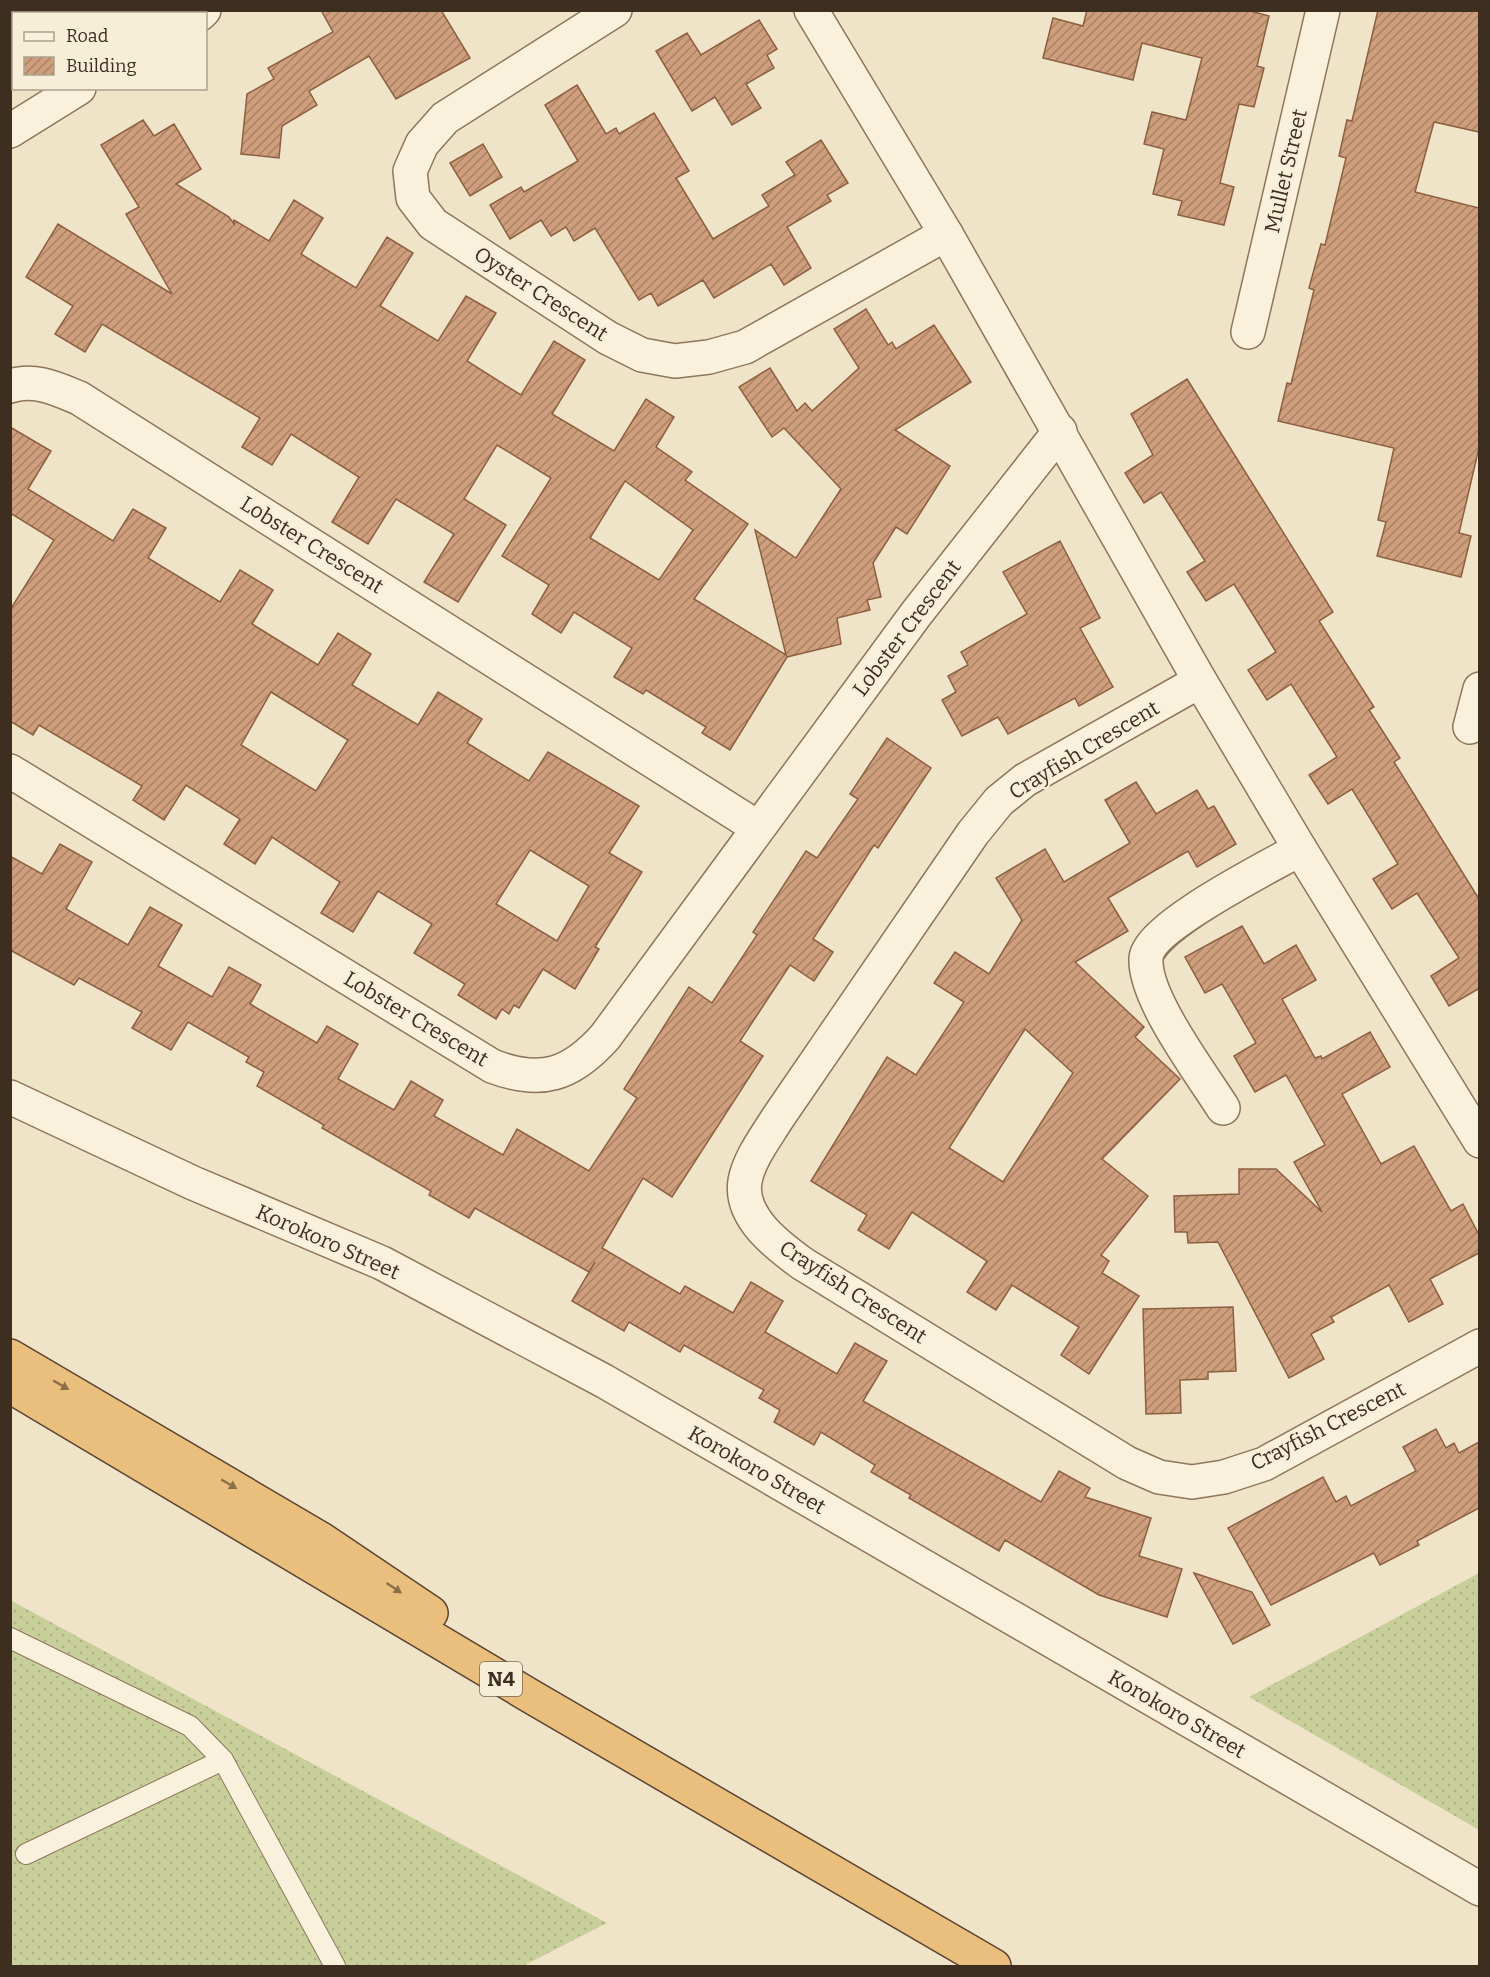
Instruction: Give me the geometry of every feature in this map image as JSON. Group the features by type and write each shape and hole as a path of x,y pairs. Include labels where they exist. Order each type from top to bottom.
{"highway":[{"path":"10,1356 321,1539 466,1637 532,1698"},
{"name":"N4","path":"10,1386 532,1698 994,1966"}],"street":[{"name":"Oyster Crescent","path":"615,10 445,118 422,144 410,171 413,198 433,224 608,338 642,356 675,361 710,357 745,347 946,234"},
{"path":"811,10 946,234 1200,681 1479,1141"},
{"name":"Mullet Street","path":"1248,333 1323,10"},
{"path":"10,131 76,90"},
{"name":"Lobster Crescent","path":"10,387 22,382 45,385 79,398 757,827"},
{"name":"Lobster Crescent","path":"10,771 492,1066 513,1074 559,1073 589,1056 605,1037 757,827 916,614 1060,431"},
{"name":"Crayfish Crescent","path":"1200,681 1025,780 999,801 972,833 777,1119 756,1154 745,1181 748,1203 761,1227 777,1246 1127,1463 1159,1478 1191,1482 1224,1477 1264,1464 1479,1346"},
{"path":"1470,727 1479,689"},
{"path":"1223,1108 1156,1000 1147,976 1146,956 1161,934 1182,917 1300,849"},
{"name":"Korokoro Street","path":"10,1098 194,1183 382,1263 604,1381 1479,1889"}],"lane":[{"path":"10,1638 190,1726 223,1760 335,1966"},
{"path":"26,1854 223,1760"}],"green space":[{"path":"1479,1573 1479,1830 1249,1697"},
{"path":"10,1600 607,1923 523,1966 11,1966"}],"building":[{"path":"321,10 441,10 470,58 396,99 369,56 309,91 317,105 282,126 279,158 241,154 247,94 274,79 268,68 333,32"},
{"path":"1087,10 1247,10 1269,16 1257,66 1264,68 1254,107 1239,104 1220,183 1234,187 1224,225 1178,215 1182,201 1153,194 1164,149 1144,144 1152,112 1186,120 1202,58 1142,43 1133,80 1043,58 1053,18 1083,26"},
{"path":"1378,10 1479,10 1479,132 1434,122 1415,192 1479,208 1479,448 1459,533 1471,536 1461,577 1377,556 1386,522 1378,520 1394,448 1278,421 1287,383 1291,384 1314,290 1309,288 1321,244 1325,245 1346,158 1339,156 1347,120 1352,121"},
{"path":"759,20 777,49 767,55 774,68 746,84 761,108 732,125 715,97 692,111 656,51 687,33 701,55"},
{"path":"577,85 606,134 616,128 619,134 654,113 689,171 676,178 713,239 769,206 762,195 795,175 786,162 821,140 848,183 827,195 831,201 787,227 811,268 784,285 771,264 714,298 703,280 658,306 651,293 639,300 595,228 574,241 566,227 551,236 541,220 510,239 490,205 521,187 524,192 578,161 545,105"},
{"path":"143,120 154,136 174,124 201,169 176,184 229,217 234,224 234,220 269,241 294,200 323,218 301,254 356,288 387,237 413,253 380,306 438,341 466,296 496,313 467,361 521,395 554,341 585,360 552,414 614,451 646,399 674,417 656,447 692,472 685,480 748,524 694,599 786,655 755,530 796,558 841,489 784,428 772,437 739,387 770,368 797,411 805,403 812,411 859,368 834,329 866,309 888,345 892,342 896,349 934,325 971,382 895,430 950,466 907,534 896,527 873,563 881,597 867,600 870,610 837,618 841,644 787,657 730,750 702,733 706,727 646,690 643,694 614,677 632,648 574,612 561,633 532,614 549,585 502,556 551,478 497,445 464,499 506,525 458,602 424,582 454,534 396,499 368,544 332,522 359,477 291,434 272,465 242,447 260,418 102,324 85,352 55,334 73,306 26,277 58,224 172,294 126,214 139,207 101,145","holes":["625,481 693,530 659,580 590,538"]},
{"path":"483,144 502,177 470,196 450,163"},
{"path":"1187,379 1333,612 1319,621 1374,707 1369,710 1400,758 1394,762 1479,899 1479,991 1478,989 1449,1006 1431,976 1459,958 1417,893 1392,909 1373,879 1398,864 1352,789 1328,804 1309,775 1337,757 1291,684 1267,700 1248,670 1276,652 1234,584 1206,601 1187,572 1205,561 1161,492 1144,503 1125,473 1153,455 1131,414"},
{"path":"10,427 51,451 28,489 113,541 133,509 166,528 148,558 220,602 240,570 273,590 252,624 318,665 338,633 371,654 352,685 418,725 438,692 482,719 467,743 529,781 548,752 639,806 609,853 642,872 595,947 599,949 575,989 543,969 519,1008 514,1005 509,1014 502,1009 496,1019 458,995 465,984 414,953 432,924 378,891 353,932 321,913 340,882 272,837 255,864 224,844 240,819 186,785 164,820 133,800 142,786 39,725 33,735 10,721 10,610 54,540 12,514 10,517","holes":["271,692 348,740 316,791 241,745","530,850 589,886 557,941 496,904"]},
{"path":"1060,541 1100,618 1080,628 1113,687 1079,706 1075,698 1008,734 998,717 962,736 942,700 956,692 948,676 968,665 961,652 1027,614 1003,572"},
{"path":"887,738 931,768 878,848 874,845 813,939 833,952 814,981 790,965 740,1041 763,1056 672,1197 643,1178 602,1248 680,1294 685,1286 733,1313 751,1282 783,1301 765,1332 837,1374 855,1343 887,1361 863,1401 1041,1502 1059,1471 1090,1488 1085,1497 1151,1518 1139,1556 1182,1569 1167,1617 1099,1595 1005,1540 999,1551 909,1498 911,1495 871,1472 875,1465 821,1432 814,1445 774,1422 780,1410 759,1398 764,1390 684,1345 680,1352 629,1322 624,1331 572,1301 595,1262 589,1272 475,1208 469,1218 429,1195 431,1191 322,1128 324,1125 257,1086 264,1072 246,1062 249,1057 188,1022 171,1050 132,1028 142,1012 79,978 74,985 10,950 10,856 42,874 60,844 92,862 66,909 128,945 150,907 182,925 158,966 212,997 229,967 261,985 250,1004 317,1043 327,1026 358,1044 338,1079 394,1110 411,1081 443,1100 434,1116 503,1155 517,1129 589,1171 637,1098 624,1089 689,987 712,1003 757,935 753,932 806,851 817,858 858,799 850,794"},
{"path":"1136,782 1156,814 1197,790 1208,809 1214,806 1236,844 1197,867 1188,851 1108,898 1128,931 1075,962 1144,1027 1135,1037 1180,1079 1102,1159 1148,1196 1101,1255 1109,1261 1102,1273 1139,1296 1089,1374 1061,1355 1079,1327 1012,1285 996,1310 967,1292 987,1261 912,1212 889,1249 858,1230 867,1215 811,1181 887,1057 916,1075 964,1002 934,983 955,952 989,974 1022,920 996,878 1045,849 1064,882 1130,843 1105,800","holes":["1025,1029 1073,1073 1003,1182 949,1148"]},
{"path":"1242,926 1264,964 1296,945 1316,980 1282,999 1315,1058 1321,1056 1322,1059 1370,1032 1390,1067 1342,1094 1381,1164 1414,1146 1451,1211 1463,1204 1479,1235 1479,1253 1430,1279 1443,1304 1409,1322 1389,1285 1331,1317 1334,1322 1311,1334 1324,1359 1289,1378 1218,1242 1188,1243 1187,1232 1175,1232 1174,1196 1239,1194 1239,1169 1276,1169 1322,1212 1294,1162 1325,1145 1286,1075 1255,1092 1234,1056 1256,1043 1222,984 1205,993 1185,957"},
{"path":"1233,1307 1236,1371 1208,1372 1208,1379 1180,1380 1181,1413 1146,1414 1143,1309"},
{"path":"1436,1429 1446,1448 1454,1443 1459,1453 1479,1442 1479,1508 1417,1541 1419,1545 1380,1565 1374,1553 1271,1605 1228,1528 1323,1477 1336,1502 1346,1496 1351,1506 1416,1471 1403,1447"},
{"path":"1194,1573 1252,1592 1270,1625 1233,1644"}]}
